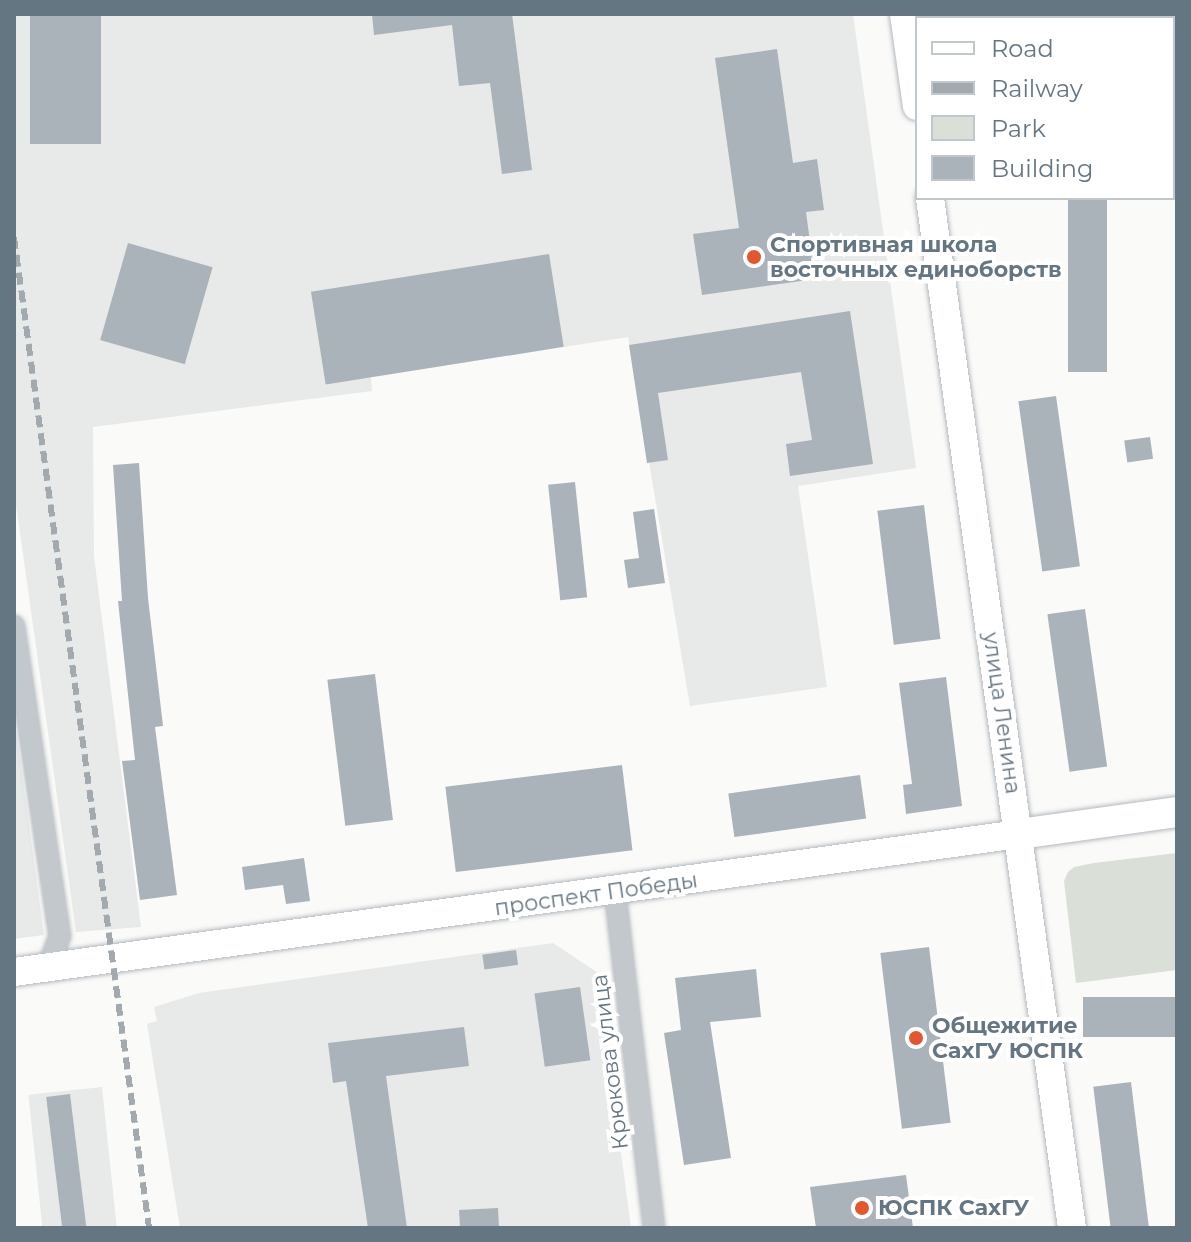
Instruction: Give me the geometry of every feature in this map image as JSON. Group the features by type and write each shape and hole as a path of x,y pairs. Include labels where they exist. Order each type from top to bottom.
{"main road":[{"path":"904,14 915,92"},
{"name":"улица Ленина","path":"930,200 1072,1228"},
{"name":"проспект Победы","path":"14,972 1177,812"}],"street":[{"path":"14,626 60,936 48,968"},
{"name":"Крюкова улица","path":"615,891 654,1228"}],"shaded area":[{"path":"14,14 853,14 916,468 798,486 827,687 690,706 628,337 371,377 372,391 93,427 94,556 141,927 76,932 14,490"},
{"path":"14,715 44,935 14,939"},
{"path":"553,943 604,977 609,1063 631,1228 180,1228 147,1024 157,1021 154,1007 199,993"},
{"path":"102,1087 117,1228 42,1228 28,1095"}],"green space":[{"path":"1177,853 1177,970 1076,983 1064,881 1068,872 1074,867 1094,863"}],"building":[{"path":"30,14 101,14 101,144 30,144"},
{"path":"372,14 512,14 532,170 502,174 490,83 459,86 452,25 374,35"},
{"path":"777,49 793,163 817,159 824,210 806,212 815,279 702,295 693,234 739,228 715,58"},
{"path":"1068,200 1107,200 1107,372 1068,372"},
{"path":"128,243 213,267 185,364 100,340"},
{"path":"549,254 564,347 326,385 311,292"},
{"path":"850,311 873,464 790,476 786,444 812,440 801,372 658,393 668,460 647,463 629,345"},
{"path":"1056,396 1080,566 1042,572 1018,401"},
{"path":"1150,437 1153,459 1127,462 1124,441"},
{"path":"139,463 148,598 163,726 155,727 177,895 140,900 122,761 135,760 118,601 122,601 113,465"},
{"path":"575,482 587,597 560,600 548,485"},
{"path":"924,505 940,639 894,645 877,511"},
{"path":"654,509 665,583 628,588 624,560 639,558 633,512"},
{"path":"1085,609 1107,766 1069,772 1047,614"},
{"path":"375,674 393,820 345,826 327,680"},
{"path":"946,677 962,806 906,814 903,785 912,784 899,683"},
{"path":"622,765 632,850 456,872 445,787"},
{"path":"860,775 866,819 734,837 728,794"},
{"path":"304,858 310,901 286,904 283,885 245,890 242,867"},
{"name":"Общежитие СахГУ ЮСПК","path":"929,947 951,1123 902,1129 880,953"},
{"path":"516,950 518,965 484,970 482,955"},
{"path":"756,969 761,1017 710,1022 731,1158 684,1165 664,1033 681,1030 675,978"},
{"path":"580,987 590,1060 545,1067 534,993"},
{"path":"1083,997 1177,997 1177,1037 1083,1037"},
{"path":"464,1027 469,1066 386,1076 407,1228 368,1228 346,1081 333,1083 328,1043"},
{"path":"1131,1082 1149,1228 1111,1228 1093,1087"},
{"path":"70,1094 86,1228 62,1228 46,1097"},
{"name":"ЮСПК СахГУ","path":"906,1175 913,1228 816,1228 810,1187"},
{"path":"498,1208 499,1228 460,1228 459,1210"}],"railway":[{"path":"14,237 149,1228"}],"place":[{"name":"Спортивная школа восточных единоборств","path":"754,257"},
{"name":"Общежитие СахГУ ЮСПК","path":"916,1038"},
{"name":"ЮСПК СахГУ","path":"862,1208"}]}
